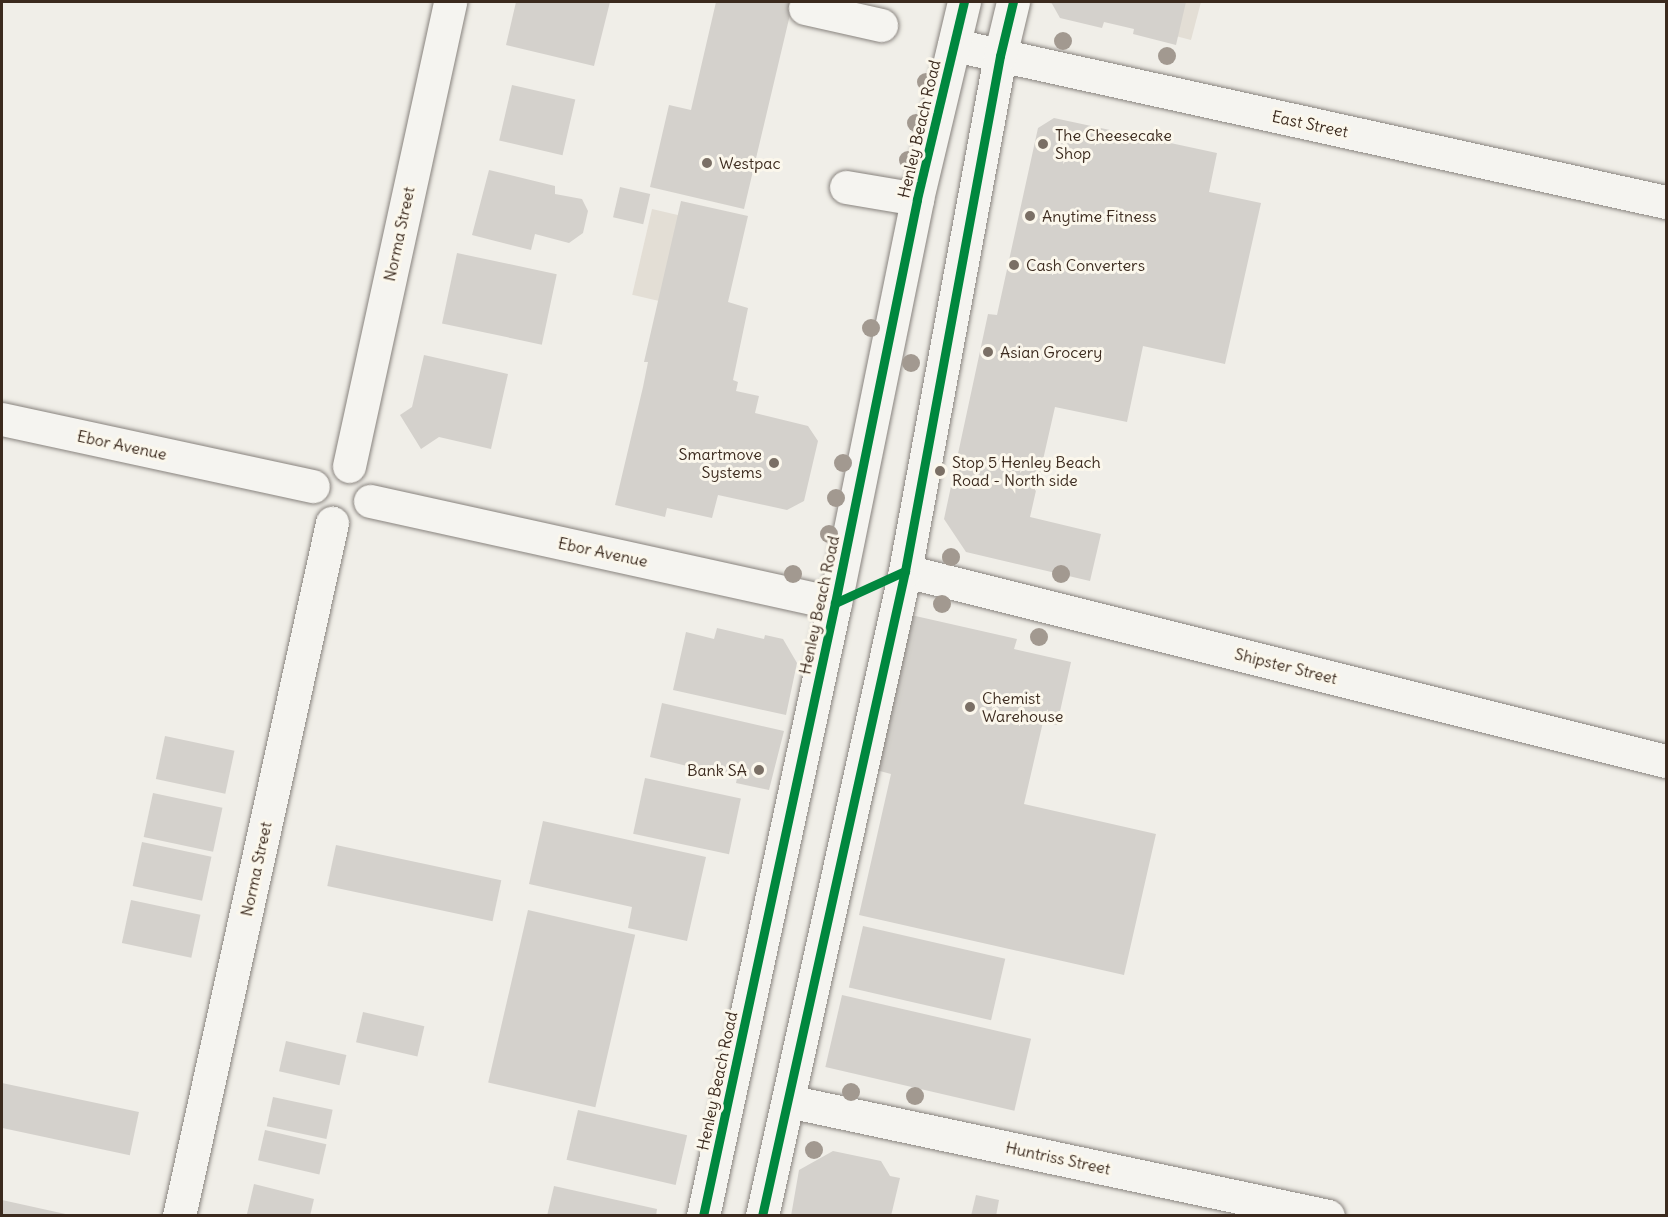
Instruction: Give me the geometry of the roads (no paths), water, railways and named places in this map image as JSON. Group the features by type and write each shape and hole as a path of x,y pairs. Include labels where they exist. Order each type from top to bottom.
{"street":[{"name":"Norma Street","path":"349,466 450,2"},
{"name":"Henley Beach Road","path":"704,1215 835,603 917,199 964,2"},
{"path":"762,1215 905,572 1000,56 1013,2"},
{"path":"805,8 881,25"},
{"name":"East Street","path":"954,45 1666,202"},
{"path":"846,187 917,199"},
{"name":"Ebor Avenue","path":"2,419 313,486"},
{"path":"349,466 359,471 367,480 370,501 366,512 356,521 341,525 332,523 322,518 314,507 313,486 316,479 328,468 349,466"},
{"name":"Ebor Avenue","path":"370,501 835,603"},
{"name":"Norma Street","path":"179,1215 332,523"},
{"name":"Shipster Street","path":"905,572 1666,761"},
{"name":"Huntriss Street","path":"788,1101 1328,1215"}],"place":[{"name":"The Cheesecake Shop","path":"1043,144"},
{"name":"Westpac","path":"707,163"},
{"name":"Anytime Fitness","path":"1030,216"},
{"name":"Cash Converters","path":"1014,265"},
{"name":"Asian Grocery","path":"988,352"},
{"name":"Smartmove Systems","path":"774,463"},
{"name":"Stop 5 Henley Beach Road - North side","path":"940,471"},
{"name":"Chemist Warehouse","path":"970,707"},
{"name":"Bank SA","path":"759,770"}]}
